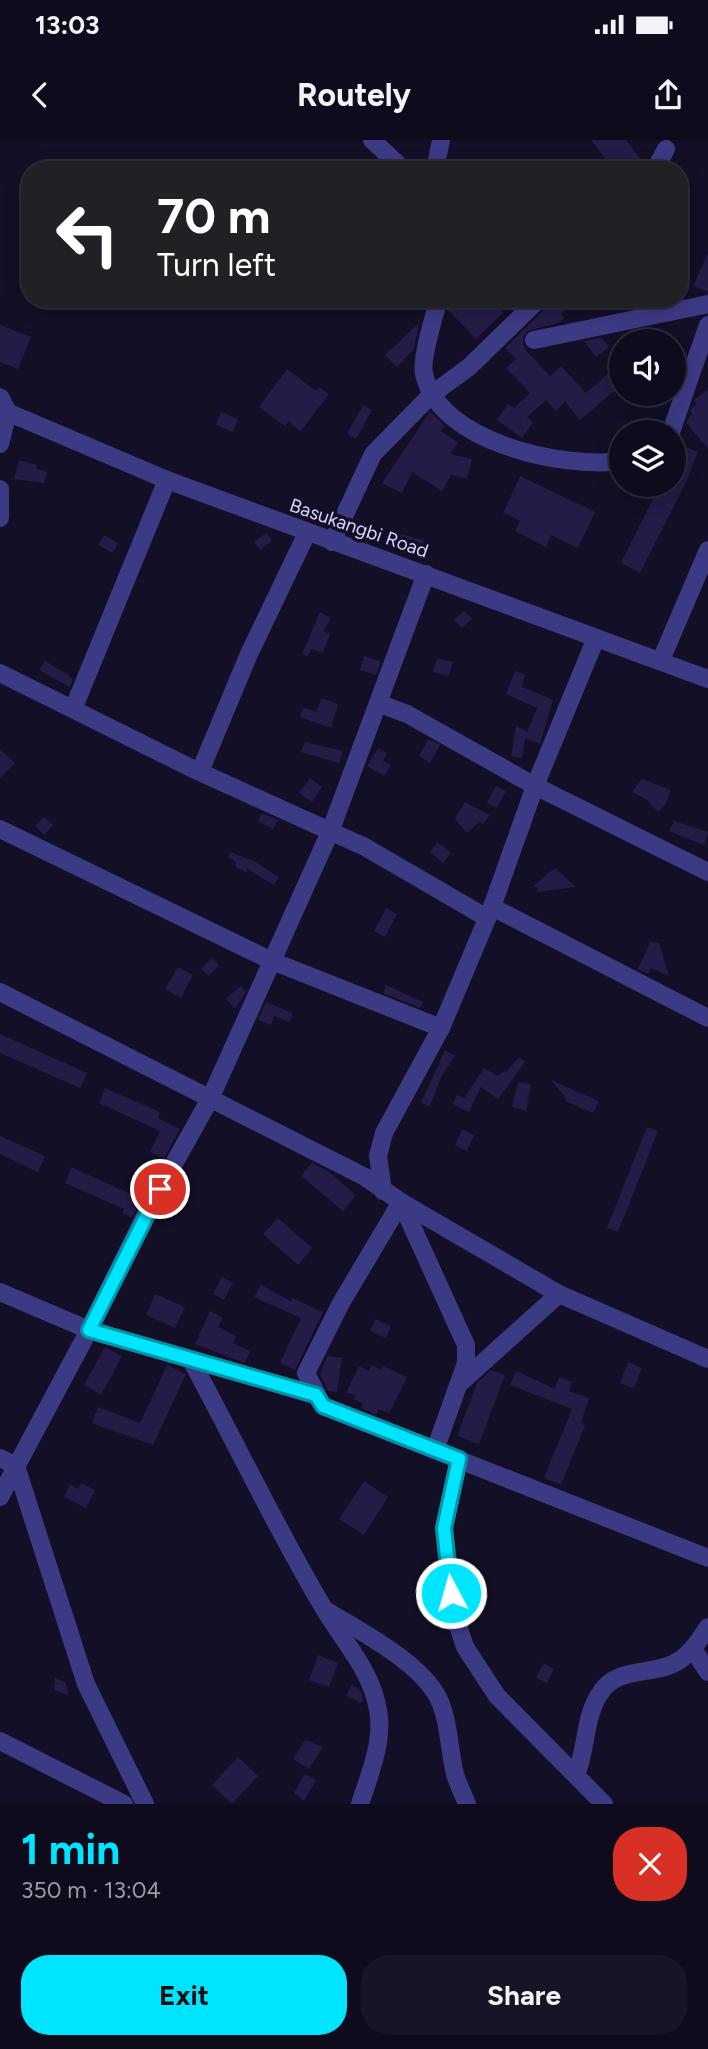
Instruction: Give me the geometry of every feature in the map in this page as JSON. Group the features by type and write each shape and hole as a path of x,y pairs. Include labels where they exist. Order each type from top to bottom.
{"street":[{"path":"372,140 394,161"},
{"path":"437,161 441,140"},
{"path":"660,161 666,149"},
{"path":"534,340 708,304"},
{"path":"437,308 423,370 431,395 465,429 554,460 609,463"},
{"path":"332,542 373,454 431,395 469,367 530,308"},
{"path":"675,420 708,325"},
{"path":"0,444 3,406"},
{"name":"Basukangbi Road","path":"3,406 167,480 708,679"},
{"path":"74,707 167,480"},
{"path":"0,489 0,519"},
{"path":"201,769 249,654 307,533"},
{"path":"661,660 708,550"},
{"path":"0,1497 8,1462 89,1330 147,1212 210,1099 330,832 426,574"},
{"path":"383,1191 378,1156 384,1133 441,1028 490,912 535,786 596,638"},
{"path":"0,673 74,707 191,768 201,769 365,848 708,1018"},
{"path":"378,704 407,714 535,786 708,872"},
{"path":"0,830 272,961 441,1028"},
{"path":"0,992 365,1177 401,1202 559,1294 708,1359"},
{"path":"401,1202 466,1345 466,1363 435,1450"},
{"path":"401,1202 341,1303 306,1373 323,1406 708,1558"},
{"path":"0,1292 89,1330 192,1362 316,1395"},
{"path":"458,1384 559,1294"},
{"path":"192,1362 323,1608 362,1665 379,1710 379,1729 360,1804"},
{"path":"459,1459 444,1528 453,1610 465,1647 497,1696 604,1804"},
{"path":"8,1462 86,1684 145,1804"},
{"path":"323,1608 393,1652 424,1679 440,1701 448,1725 455,1774 467,1804"},
{"path":"576,1775 584,1756 590,1719 599,1693 610,1682 626,1674 655,1671 679,1661 693,1649 708,1627"},
{"path":"693,1649 708,1672"},
{"path":"0,1741 124,1804"}],"building":[{"path":"591,140 626,140 642,161 607,161"},
{"path":"708,253 708,292 693,286"},
{"path":"499,308 503,313 476,339 448,310"},
{"path":"546,308 568,308 561,314 565,318 559,323 527,331 523,337 524,348 550,376 561,366 586,393 609,373 609,395 580,420 565,402 556,411 546,400 527,417 533,422 522,438 497,420 508,404 514,408 530,393 506,368 516,359 505,348"},
{"path":"419,323 414,349 397,367 385,355"},
{"path":"0,325 31,337 18,369 0,362"},
{"path":"602,338 609,347 596,357 584,341"},
{"path":"287,369 316,391 319,387 329,394 300,432 289,421 285,426 259,407"},
{"path":"708,389 708,449 686,422 696,404 694,400"},
{"path":"363,405 372,410 356,439 347,434"},
{"path":"221,412 238,419 233,432 216,425"},
{"path":"430,412 444,425 441,431 458,442 450,454 472,459 467,479 451,475 442,491 412,472 402,493 382,483"},
{"path":"686,447 698,452 686,482"},
{"path":"19,460 37,465 36,469 47,472 44,483 14,479"},
{"path":"520,476 595,512 578,548 551,535 546,547 515,531 520,521 503,513"},
{"path":"654,497 678,497 640,573 621,563"},
{"path":"266,533 272,540 261,550 254,542"},
{"path":"400,534 424,540 421,554 396,546"},
{"path":"104,535 118,543 113,553 98,545"},
{"path":"464,611 472,619 462,628 454,620"},
{"path":"320,612 331,618 323,631 330,634 323,653 312,649 307,656 302,654"},
{"path":"364,656 381,662 376,675 360,670"},
{"path":"437,658 453,662 449,676 433,672"},
{"path":"45,661 73,680 70,687 39,670"},
{"path":"515,671 525,674 522,687 553,700 540,744 525,738 522,758 511,756 516,726 526,731 526,734 537,708 506,694"},
{"path":"321,698 338,704 331,728 300,717 303,707 317,712"},
{"path":"428,739 440,745 430,763 419,756"},
{"path":"305,742 343,751 339,763 301,752"},
{"path":"378,748 387,753 383,761 391,765 384,776 367,766"},
{"path":"0,749 15,763 0,778"},
{"path":"310,778 322,787 312,802 299,793"},
{"path":"642,779 671,790 665,805 658,812 646,799 632,792"},
{"path":"496,786 506,791 497,808 487,803"},
{"path":"465,802 490,815 483,824 480,821 467,833 455,819"},
{"path":"262,813 278,820 273,829 258,821"},
{"path":"44,817 53,825 44,835 35,826"},
{"path":"674,821 708,832 704,845 669,831"},
{"path":"437,842 451,853 443,863 430,852"},
{"path":"230,852 254,861 279,877 274,885 247,869 246,872 235,867 236,862 228,857"},
{"path":"555,868 576,887 537,892 538,888 533,886"},
{"path":"386,908 397,914 385,937 374,931"},
{"path":"650,942 659,943 669,976 651,968 648,974 638,969"},
{"path":"212,958 219,965 209,976 201,969"},
{"path":"178,967 193,975 181,998 165,989"},
{"path":"386,985 423,1002 420,1008 383,993"},
{"path":"241,986 246,992 235,1009 226,998"},
{"path":"266,1002 293,1013 289,1022 274,1016 271,1025 258,1020"},
{"path":"0,1034 87,1073 80,1088 0,1053"},
{"path":"445,1050 455,1056 442,1075 430,1106 421,1103"},
{"path":"519,1057 525,1062 498,1099 481,1087 469,1112 453,1104 457,1095 464,1098 484,1068 498,1076 504,1071 506,1073"},
{"path":"551,1080 599,1101 593,1113 565,1101 566,1098"},
{"path":"518,1082 531,1084 526,1111 512,1107"},
{"path":"105,1088 160,1112 158,1118 180,1129 164,1158 150,1152 160,1131 99,1103"},
{"path":"647,1127 658,1131 618,1232 607,1228"},
{"path":"462,1129 474,1135 467,1151 455,1145"},
{"path":"0,1136 45,1156 38,1172 0,1154"},
{"path":"312,1163 328,1171 356,1195 343,1211 301,1176"},
{"path":"71,1167 131,1194 139,1178 150,1183 132,1218 122,1213 124,1209 65,1183"},
{"path":"278,1218 312,1248 298,1265 263,1234"},
{"path":"222,1277 233,1283 224,1300 213,1294"},
{"path":"261,1285 291,1301 292,1298 323,1312 295,1370 280,1363 301,1318 254,1297"},
{"path":"155,1294 185,1307 175,1328 146,1315"},
{"path":"210,1311 223,1318 218,1327 236,1336 233,1343 250,1351 245,1363 195,1344"},
{"path":"375,1319 391,1326 386,1338 370,1331"},
{"path":"105,1347 122,1356 101,1395 84,1385"},
{"path":"327,1356 342,1358 337,1392 328,1391 320,1375"},
{"path":"628,1362 642,1368 634,1388 620,1383"},
{"path":"167,1365 186,1374 153,1445 92,1423 98,1407 140,1423"},
{"path":"371,1365 381,1370 383,1366 407,1377 389,1413 378,1409 376,1415 361,1408 363,1404 354,1399 356,1395 346,1393 359,1366 369,1371"},
{"path":"491,1370 505,1375 479,1444 457,1436 477,1383"},
{"path":"516,1371 555,1389 559,1377 572,1382 569,1391 589,1398 581,1423 585,1425 561,1485 544,1478 572,1409 510,1385"},
{"path":"364,1481 388,1497 364,1535 339,1519"},
{"path":"81,1483 95,1490 86,1508 64,1497 70,1485 78,1489"},
{"path":"318,1655 338,1663 329,1687 309,1680"},
{"path":"543,1663 554,1669 547,1683 536,1678"},
{"path":"55,1678 65,1682 69,1696 54,1690"},
{"path":"351,1685 360,1689 363,1698 361,1703 346,1696"},
{"path":"305,1740 323,1747 309,1769 293,1759"},
{"path":"238,1757 258,1776 232,1804 212,1785"},
{"path":"304,1774 316,1780 304,1801 294,1793"}],"route":[{"path":"160,1189 89,1330 192,1362 316,1395 323,1406 459,1459 444,1528 451,1593"}]}
